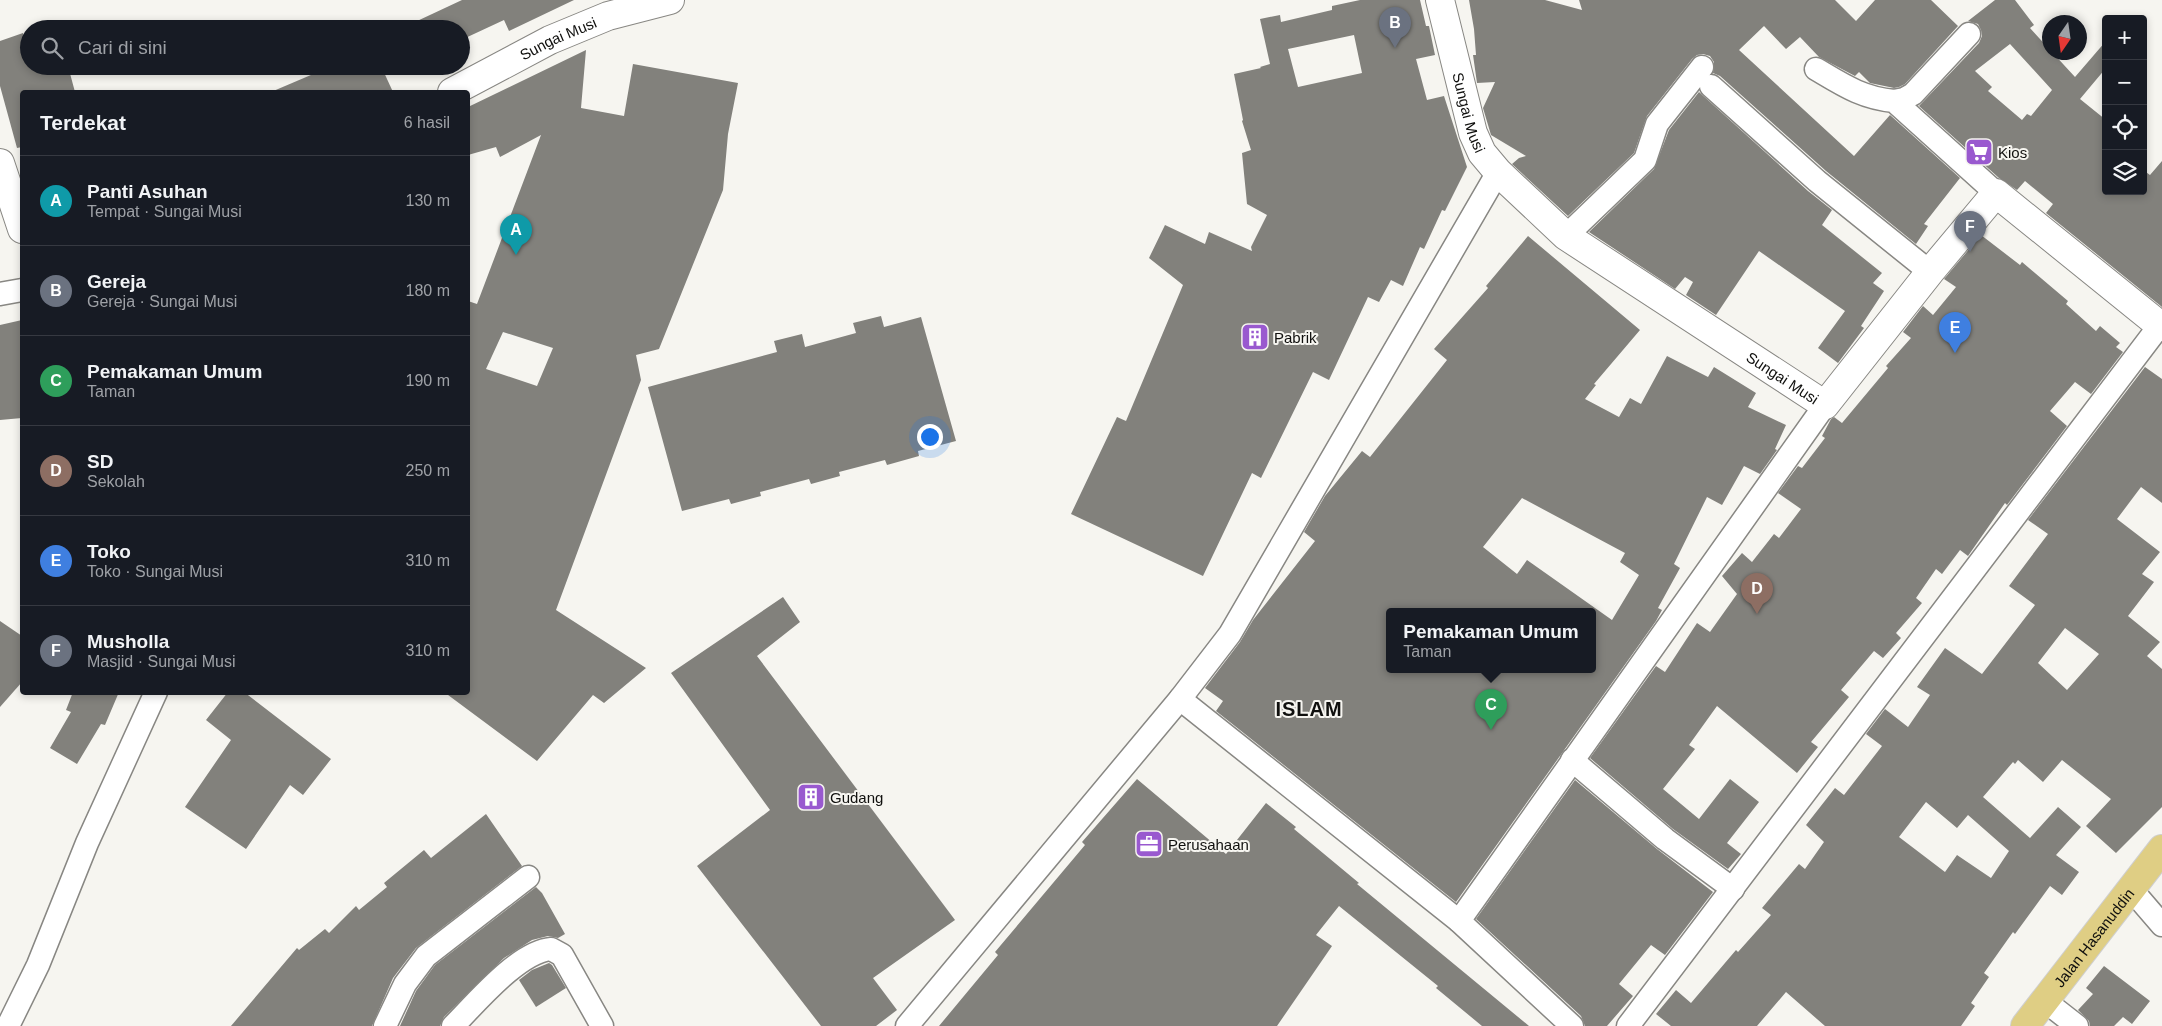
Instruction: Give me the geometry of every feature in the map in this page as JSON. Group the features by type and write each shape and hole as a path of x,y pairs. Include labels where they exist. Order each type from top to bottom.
{"highway":[{"name":"Jalan Hasanuddin","path":"2025,1026 2162,849"}],"street":[{"name":"Sungai Musi","path":"456,90 550,40 608,16 670,0"},
{"name":"Sungai Musi","path":"1440,0 1473,133 1482,153 1498,172 1566,236 1825,405 1930,272 1996,193"},
{"path":"1816,69 1856,93 1875,99 1894,101 1904,99 1913,94 1969,34"},
{"path":"1566,236 1645,160 1657,124 1706,76 1818,181 1930,272"},
{"path":"1628,1026 2161,326 1996,193 1894,101"},
{"path":"0,163 20,223"},
{"path":"907,1026 1180,699 1230,634 1498,172"},
{"path":"0,294 20,290"},
{"path":"1459,921 1825,405"},
{"path":"8,1026 38,965 87,843 155,695"},
{"path":"1180,699 1459,921 1572,1026"},
{"path":"1572,760 1665,839 1732,889"},
{"path":"385,1026 405,984 426,956 528,877"},
{"path":"2131,889 2162,925"},
{"path":"453,1026 504,975 533,955 551,948 562,955 602,1026"},
{"path":"2045,1001 2078,1026"}],"building":[{"path":"462,0 574,0 509,31 504,20 470,36 470,20 419,20"},
{"path":"1360,0 1420,0 1426,26 1429,26 1435,55 1416,59 1427,100 1444,96 1467,167 1445,211 1442,210 1424,249 1420,247 1403,286 1391,280 1379,302 1368,297 1329,380 1313,372 1261,478 1252,473 1203,576 1071,514 1117,417 1126,421 1183,285 1149,258 1165,225 1205,244 1209,232 1252,251 1251,247 1267,215 1247,204 1242,153 1251,150 1242,121 1234,74 1270,64 1260,19 1280,15 1281,22 1332,10 1332,6","holes":["1354,35 1362,73 1298,87 1288,49"]},
{"path":"1469,0 1545,0 1582,10 1579,0 1835,0 1856,21 1875,0 1931,0 1958,26 1905,84 1899,87 1894,88 1870,83 1859,72 1855,76 1819,57 1800,37 1786,49 1764,26 1739,50 1854,156 1890,115 1960,178 1924,224 1928,226 1916,244 1826,171 1720,76 1713,73 1714,62 1710,56 1703,54 1697,55 1692,59 1647,116 1634,153 1568,216 1512,164 1519,158 1526,156 1491,135 1483,108 1495,82 1477,83 1473,55 1476,55 1474,29"},
{"path":"1995,0 2015,0 2034,25 2030,28 2042,41 2042,60 2059,60 2075,77 2102,46 2102,73 2080,99 2102,117 2102,195 2147,195 2147,173 2150,175 2162,161 2162,307 2046,213 2053,204 2025,181 2017,190 1999,178 1919,106 1979,43 1982,36 1978,24 1968,21","holes":["2010,44 2052,90 2031,116 2027,114 2022,120 1988,91 1992,87 1975,71"]},
{"path":"20,34 20,75 70,75 74,90 20,90 20,147 17,148 0,86 0,41"},
{"path":"586,50 581,108 624,116 633,64 738,83 728,134 723,190 659,349 636,355 641,380 556,610 646,668 604,703 593,695 537,761 448,695 470,695 470,302 477,304 541,135 500,157 496,147 470,154 470,106","holes":["503,332 553,348 537,386 486,369"]},
{"path":"311,75 385,75 392,90 276,90"},
{"path":"1699,92 1808,191 1832,210 1822,225 1882,273 1873,283 1884,291 1861,326 1864,328 1838,363 1818,348 1845,311 1759,251 1716,315 1686,295 1693,282 1685,277 1675,289 1589,232 1654,169 1669,130"},
{"path":"1981,235 2020,265 2022,262 2068,301 2066,304 2096,331 2100,326 2120,343 2116,347 2123,352 2091,394 2075,382 2050,411 2067,426 2007,505 2005,503 1968,556 1960,550 1942,574 1936,569 1916,598 1922,603 1896,633 1901,638 1883,658 1874,651 1841,690 1849,697 1811,742 1818,747 1797,773 1717,706 1689,745 1695,749 1663,789 1699,819 1730,779 1759,802 1727,843 1741,854 1728,869 1673,829 1590,758 1656,666 1665,672 1697,623 1710,632 1737,594 1722,576 1742,553 1752,562 1774,534 1779,538 1801,509 1778,493 1798,466 1802,468 1825,438 1822,436 1831,419 1834,417 1842,423 1888,368 1886,366 1911,338 1903,332 1923,306 1933,315 1956,287 1944,279"},
{"path":"1528,236 1640,330 1594,384 1596,385 1585,399 1619,417 1630,398 1641,404 1667,356 1708,377 1714,367 1756,393 1748,407 1786,425 1775,449 1777,450 1760,474 1744,466 1722,505 1707,497 1674,564 1680,568 1658,608 1662,610 1656,621 1456,902 1216,711 1223,701 1205,688 1240,642 1253,620 1315,541 1304,532 1325,496 1362,451 1370,457 1447,360 1434,349 1488,288 1486,286","holes":["1522,498 1625,553 1620,562 1639,575 1612,620 1596,609 1596,673 1386,673 1386,608 1595,608 1527,560 1517,574 1483,547"]},
{"path":"881,316 884,327 921,317 956,441 918,451 919,456 887,465 885,460 839,472 840,476 811,484 809,479 760,492 761,496 731,504 729,499 682,511 648,387 777,352 774,341 802,334 805,347 856,333 853,323"},
{"path":"20,320 20,418 0,420 0,325"},
{"path":"2145,367 2162,379 2162,503 2141,487 2117,519 2160,552 2142,574 2154,582 2128,616 2160,642 2147,656 2162,669 2162,807 2116,853 2086,826 2111,799 2062,760 2043,782 2018,760 2015,764 2013,762 1983,797 2030,838 2058,807 2081,827 2056,855 2079,872 2062,895 2050,886 2015,934 2013,932 1984,973 1989,977 1971,1003 1975,1006 1961,1026 1825,1026 1786,992 1757,1026 1671,1026 1656,1014 1676,990 1691,1003 1736,950 1738,952 1771,915 1762,908 1799,864 1805,869 1824,842 1806,825 1835,788 1844,795 1882,746 1866,734 1885,709 1908,727 1930,695 1917,687 1945,648 1982,674 2035,605 2009,586 2048,534 2028,520","holes":["2065,628 2099,654 2067,690 2038,663","1926,802 1957,828 1968,815 2009,851 1991,878 1957,855 1945,872 1899,837"]},
{"name":"Gudang","path":"783,597 800,622 757,656 955,920 873,978 897,1010 876,1026 821,1026 697,866 770,810 671,673"},
{"path":"0,621 20,635 20,684 0,707"},
{"path":"72,695 118,695 105,725 101,724 77,764 50,748 71,712 66,710"},
{"path":"226,695 248,695 331,759 303,795 290,785 246,849 185,807 231,740 206,720"},
{"path":"1137,779 1226,854 1266,803 1359,883 1357,884 1529,1026 1482,1026 1436,988 1438,986 1339,906 1316,935 1332,946 1277,1026 939,1026 998,955 995,952 1085,845 1082,842"},
{"path":"1575,780 1657,849 1713,892 1665,955 1651,945 1619,984 1633,996 1607,1026 1585,1026 1581,1016 1476,919"},
{"path":"486,814 522,866 416,948 393,978 372,1026 231,1026 297,948 299,950 325,929 329,933 356,906 359,910 387,887 384,883 424,850 431,858"},
{"path":"536,887 542,893 565,934 558,938 548,936 532,940 504,958 444,1017 440,1026 400,1026 416,991 435,965"},
{"path":"549,963 566,988 536,1007 519,980 532,970"},
{"path":"2104,966 2150,1001 2132,1024 2123,1017 2114,1026 2090,1026 2089,1021 2078,1010 2093,994 2086,988"}],"place":[{"name":"Gereja","path":"1395,48"},
{"name":"Kios","path":"1979,152"},
{"name":"Musholla","path":"1970,252"},
{"name":"Panti Asuhan","path":"516,255"},
{"name":"Pabrik","path":"1255,337"},
{"name":"Toko","path":"1955,353"},
{"name":"SD","path":"1757,614"},
{"name":"Pemakaman Umum","path":"1491,730"},
{"name":"Gudang","path":"811,797"},
{"name":"Perusahaan","path":"1149,844"}],"district":[{"name":"ISLAM","path":"1309,709"}]}
